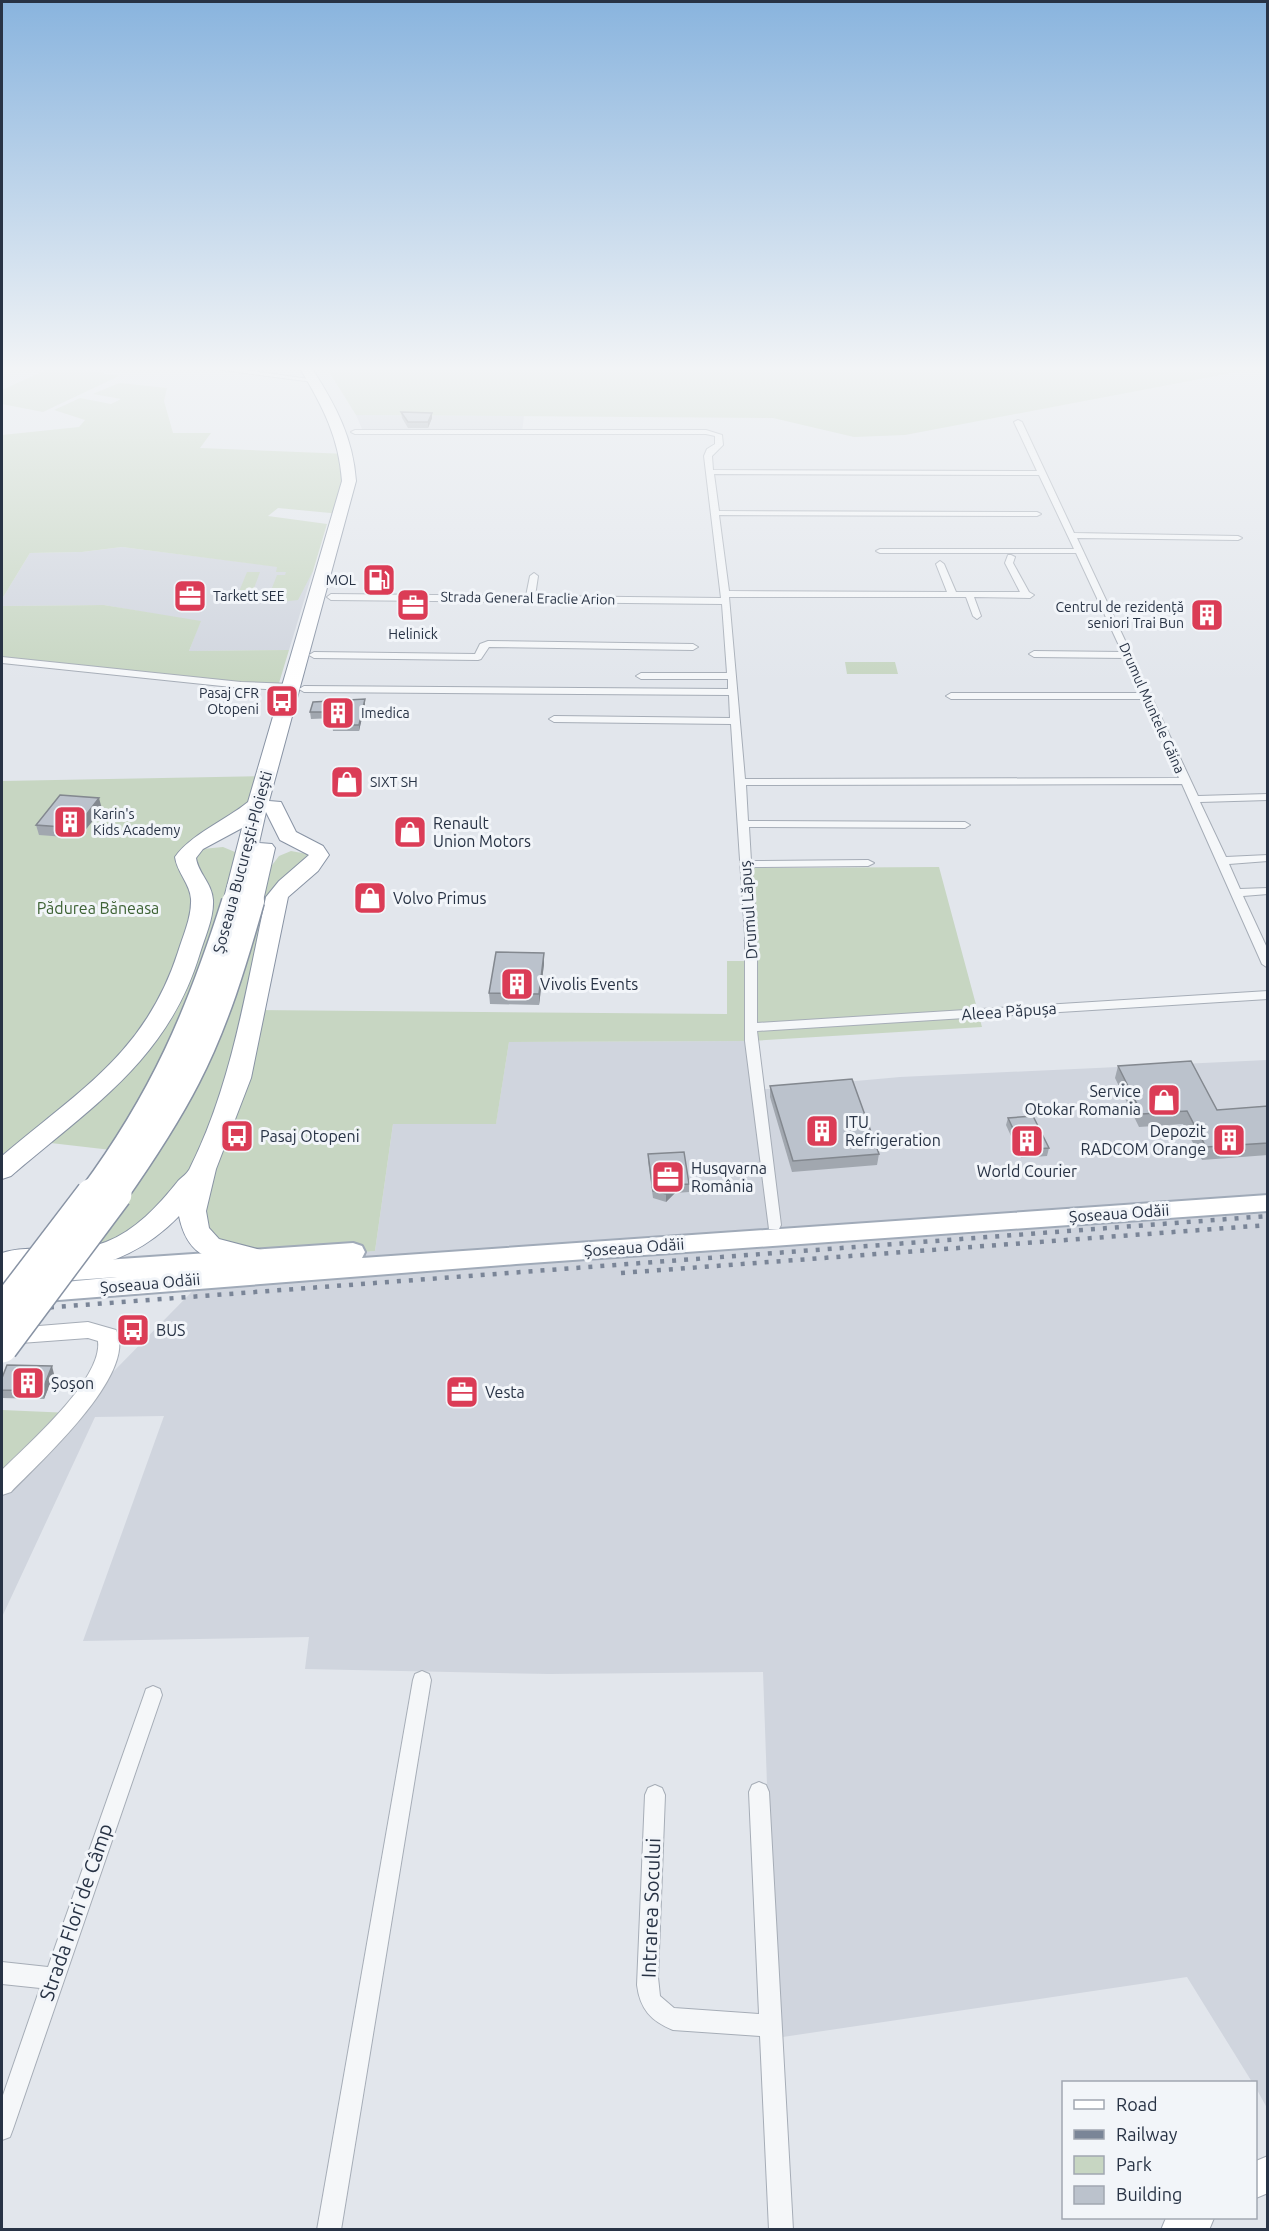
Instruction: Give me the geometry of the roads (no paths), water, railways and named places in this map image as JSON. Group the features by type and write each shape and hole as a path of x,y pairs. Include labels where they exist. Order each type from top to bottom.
{"highway":[{"name":"Șoseaua București-Ploiești","path":"2,1347 123,1182 177,1100 230,982 245,893 349,481 349,474"},
{"name":"Șoseaua București-Ploiești","path":"297,688 314,655 361,481 361,474"},
{"path":"6,1160 103,1084 138,1049 161,1019 173,996 202,905 200,884 185,864 185,857 190,849 266,805 284,833 316,850 319,855 317,860 285,885 277,897 239,1078 200,1180 192,1221 202,1240 217,1249 255,1258"},
{"path":"185,864 192,855 202,849 227,848 235,852 238,858 245,893"},
{"path":"245,893 284,853 304,851 313,855 317,860"},
{"name":"Șoseaua București-Ploiești","path":"2,1312 104,1177 156,1097 187,1036 245,893"},
{"path":"4,1264 89,1257 128,1244 165,1217 200,1180"}],"main road":[{"name":"Șoseaua Odăii","path":"4,1264 255,1258 774,1225 1268,1189"},
{"name":"Șoseaua Odăii","path":"2,1295 448,1260 1268,1203"}],"street":[{"name":"Drumul Lăpuș","path":"710,474 725,597 740,782 751,935 751,1028 755,1090 774,1225"},
{"name":"Drumul Muntele Găina","path":"1044,474 1148,696 1192,799 1268,964"},
{"path":"715,513 1037,514"},
{"path":"1072,535 1238,538"},
{"path":"880,551 1080,551"},
{"path":"725,597 1028,595 1009,564 1011,557"},
{"path":"940,564 953,595"},
{"path":"530,599 534,576"},
{"path":"969,595 977,616"},
{"name":"Strada General Eraclie Arion","path":"331,597 530,599 725,597"},
{"path":"314,655 476,657 481,655 483,646 488,644 693,648"},
{"path":"1034,654 1128,655"},
{"path":"2,660 241,685 297,688 732,692"},
{"path":"641,676 731,676"},
{"path":"951,696 1148,696"},
{"path":"554,719 735,721"},
{"path":"740,782 1184,781"},
{"path":"1192,799 1268,797"},
{"path":"743,825 965,825"},
{"path":"1221,861 1268,858"},
{"path":"745,864 868,863"},
{"path":"1234,892 1268,891"},
{"name":"Aleea Păpușa","path":"751,1028 1268,995"},
{"path":"2,1337 88,1330 108,1336 112,1348 107,1365 89,1391 2,1485"},
{"path":"329,2229 422,1680"},
{"name":"Strada Flori de Câmp","path":"2,2129 52,1978 153,1695"},
{"path":"759,1792 780,2229"},
{"name":"Intrarea Socului","path":"655,1795 647,1977 650,2003 661,2015 673,2019 770,2026"},
{"path":"2,1973 52,1978"},
{"path":"1178,2229 1194,2219"}],"railway":[{"path":"2,1311 1268,1216"},
{"path":"621,1273 1268,1225"}],"place":[{"name":"MOL","path":"379,580"},
{"name":"Tarkett SEE","path":"190,596"},
{"name":"Helinick","path":"413,605"},
{"name":"Centrul de rezidență seniori Trai Bun","path":"1207,615"},
{"name":"Pasaj CFR Otopeni","path":"282,701"},
{"name":"Imedica","path":"338,713"},
{"name":"SIXT SH","path":"347,782"},
{"name":"Karin's Kids Academy","path":"70,822"},
{"name":"Renault Union Motors","path":"410,832"},
{"name":"Volvo Primus","path":"370,898"},
{"name":"Vivolis Events","path":"517,984"},
{"name":"Service Otokar Romania","path":"1164,1100"},
{"name":"ITU Refrigeration","path":"822,1131"},
{"name":"Pasaj Otopeni","path":"237,1136"},
{"name":"Depozit RADCOM Orange","path":"1229,1140"},
{"name":"World Courier","path":"1027,1141"},
{"name":"Husqvarna România","path":"668,1177"},
{"name":"BUS","path":"133,1330"},
{"name":"Șoșon","path":"28,1383"},
{"name":"Vesta","path":"462,1392"}],"park label":[{"name":"Pădurea Băneasa","path":"98,908"}]}
